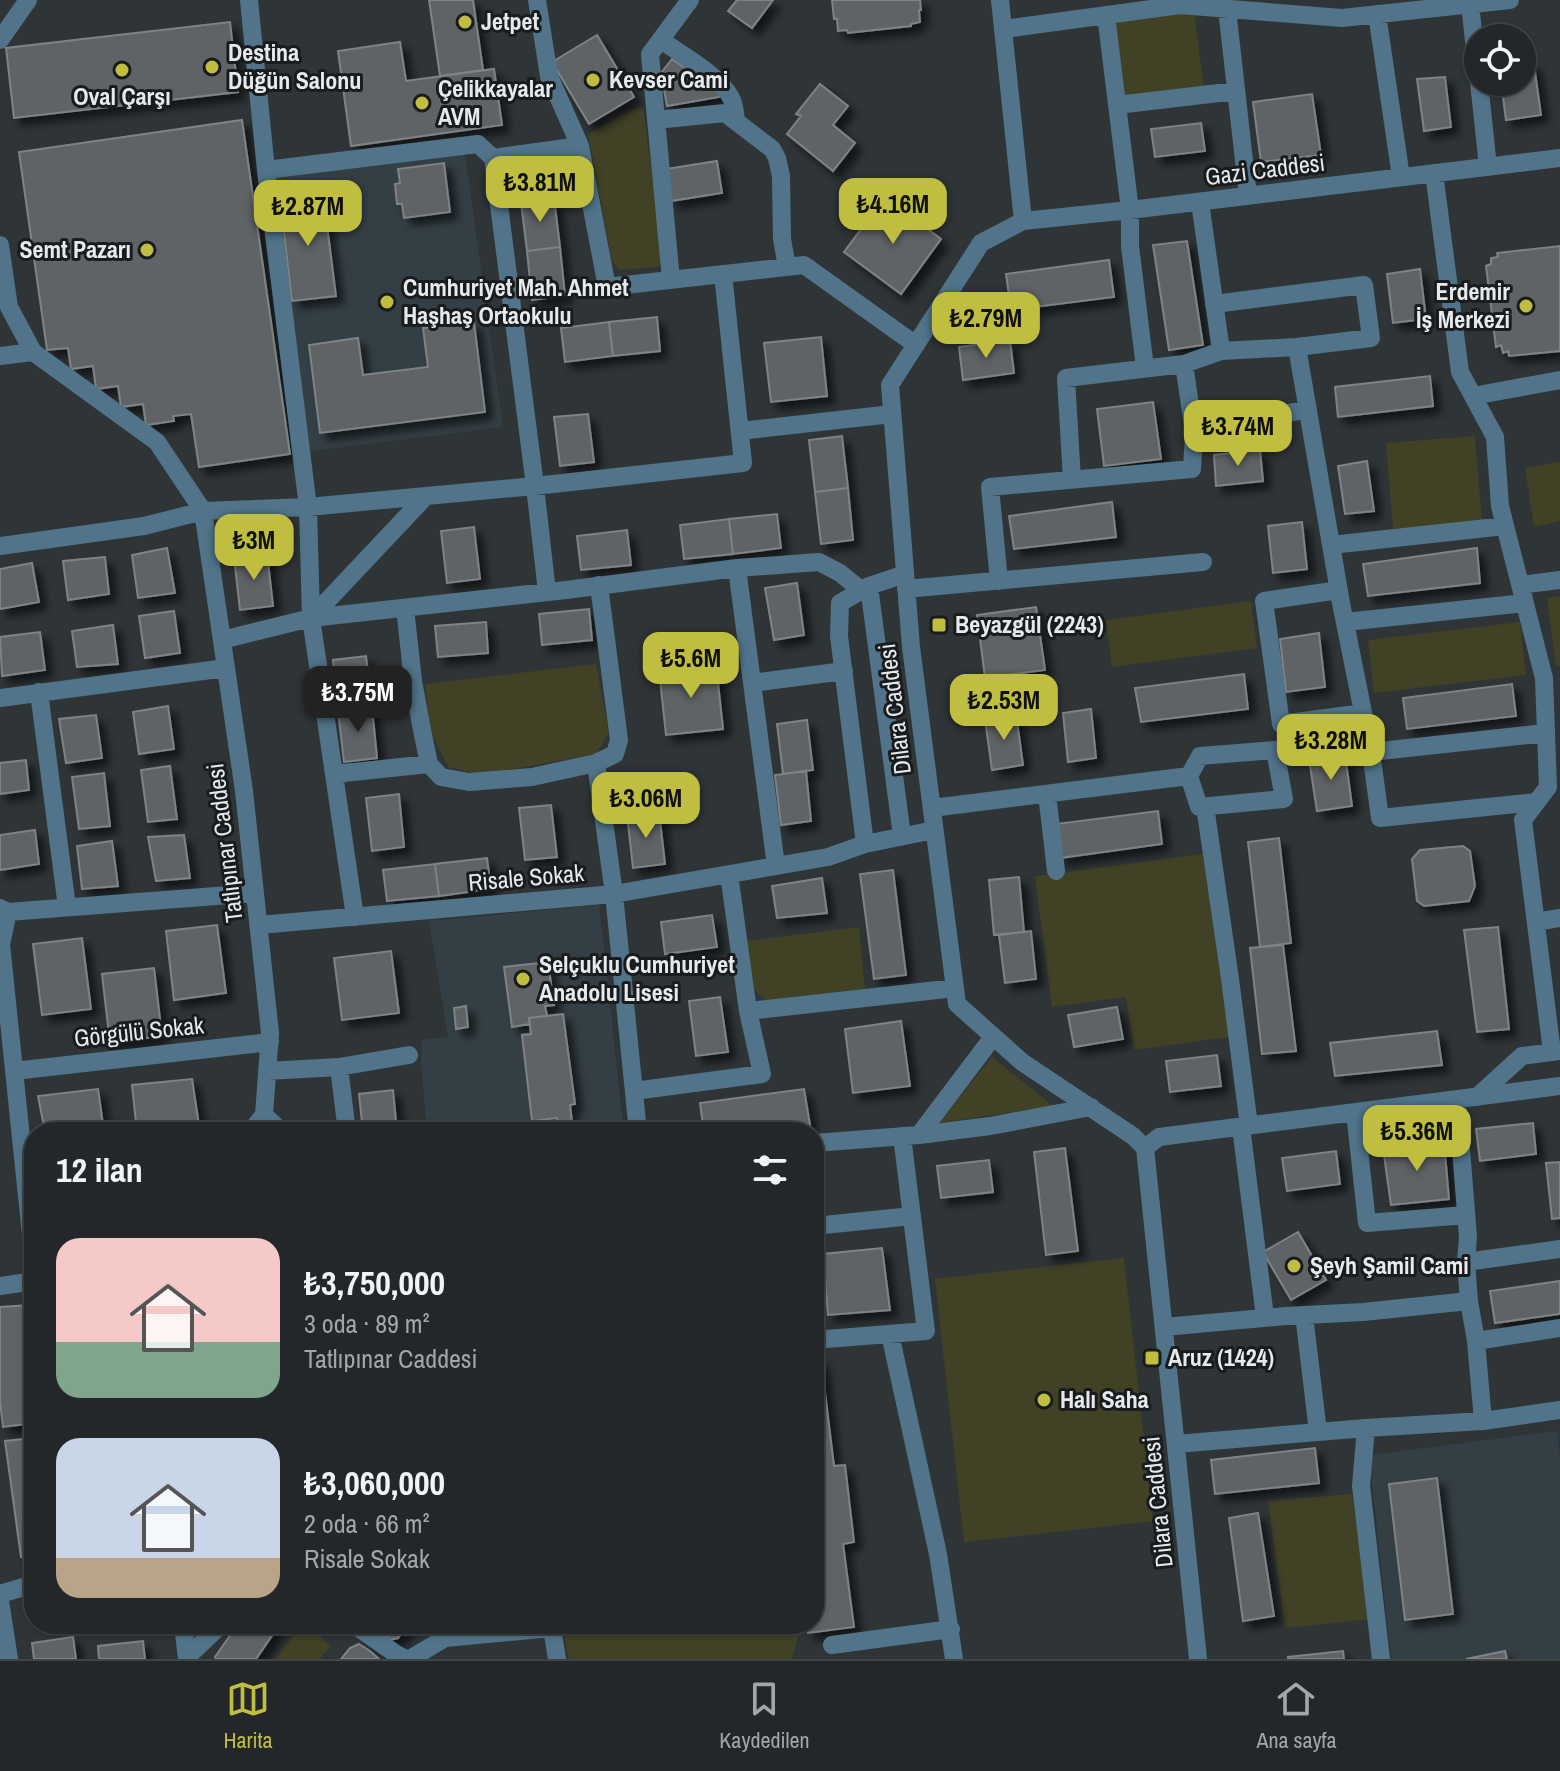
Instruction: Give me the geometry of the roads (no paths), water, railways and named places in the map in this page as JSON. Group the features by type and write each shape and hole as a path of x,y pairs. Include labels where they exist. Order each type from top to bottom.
{"street":[{"path":"0,40 28,0"},
{"path":"249,0 266,170 308,507 311,618 355,917"},
{"path":"537,0 549,76 580,146 607,287 804,265 916,345"},
{"path":"671,280 650,54 690,0"},
{"path":"1000,0 1023,221"},
{"path":"1004,29 1106,15 1140,5 1227,9 1318,8 1342,18 1510,0"},
{"path":"1470,4 1472,24"},
{"path":"1227,9 1248,196"},
{"path":"1377,14 1401,177"},
{"path":"1106,15 1130,210 1130,246 1145,368"},
{"path":"661,40 706,71 730,95 736,121"},
{"path":"1117,105 1236,91"},
{"path":"1480,96 1488,167"},
{"path":"656,120 725,113 772,149 781,176 782,239 787,267"},
{"path":"266,170 478,144 493,158 547,592"},
{"path":"493,158 580,146"},
{"name":"Gazi Caddesi","path":"981,243 1023,221 1560,158"},
{"path":"1434,173 1460,372 1495,437 1500,506 1523,594 1552,677 1546,733 1548,787 1523,820 1556,1051 1522,1056 1477,1097"},
{"path":"1200,202 1221,351"},
{"name":"Dilara Caddesi","path":"981,243 890,385 911,647 957,1004 1022,1062 1133,1136 1145,1148 1198,1659"},
{"name":"Tatlıpınar Caddesi","path":"0,245 9,307 33,352 157,442 203,511 244,791 270,1033 264,1115"},
{"path":"0,546 144,526 203,511 308,507 743,463 723,274"},
{"path":"1072,480 1066,378 1184,364 1221,351 1297,347 1371,338 1364,285 1214,304"},
{"path":"1297,347 1371,752 1380,818 1536,802"},
{"path":"0,356 33,352"},
{"path":"999,581 990,487 1192,469 1194,433 1184,364"},
{"path":"1473,396 1560,380"},
{"path":"1194,433 1308,409"},
{"path":"740,431 892,414"},
{"path":"311,618 426,496"},
{"path":"1331,545 1505,526"},
{"path":"222,640 311,618 737,568 819,562 865,588"},
{"path":"865,844 839,636 840,603 865,588 906,582 999,581 1203,562"},
{"path":"737,568 776,866"},
{"path":"1345,622 1523,594 1560,580"},
{"path":"405,608 413,681 429,764 441,777 469,782 532,777 596,763 615,754 619,740 599,585"},
{"path":"865,588 902,836"},
{"path":"1339,590 1264,601 1281,724 1363,713"},
{"path":"0,698 226,668"},
{"path":"752,683 844,671"},
{"path":"39,692 67,907"},
{"path":"1371,752 1546,733"},
{"path":"1275,750 1284,799 1199,807 1189,776 1200,756 1275,750"},
{"path":"596,763 614,894 637,1122"},
{"path":"334,774 429,764"},
{"path":"932,808 1189,776"},
{"path":"1047,794 1056,871"},
{"path":"1205,806 1230,979 1265,1317"},
{"name":"Risale Sokak","path":"259,925 614,894 828,857 865,844 934,830"},
{"path":"634,1091 762,1074 748,1011 729,874"},
{"path":"24,1168 1,944 4,910 255,893"},
{"path":"1536,922 1560,918"},
{"path":"748,1011 955,988"},
{"path":"824,1339 926,1331 912,1216 911,1135 993,1037"},
{"name":"Görgülü Sokak","path":"14,1071 270,1042"},
{"path":"267,1071 339,1067 409,1055"},
{"path":"339,1067 346,1122"},
{"path":"1145,1148 1159,1137 1560,1086"},
{"path":"1457,1099 1468,1237 1469,1301 1483,1421"},
{"path":"824,1142 990,1126 1091,1107"},
{"path":"1355,1112 1367,1223 1466,1215"},
{"path":"258,1122 264,1115 271,1122"},
{"path":"824,1225 912,1216"},
{"path":"1466,1262 1560,1249"},
{"path":"0,1286 24,1282"},
{"path":"1164,1327 1469,1301"},
{"path":"1304,1315 1318,1432"},
{"path":"1476,1341 1560,1328"},
{"path":"890,1334 938,1554 954,1659"},
{"path":"1176,1444 1483,1421 1560,1410"},
{"path":"1366,1428 1361,1486 1381,1659"},
{"path":"0,1594 24,1587"},
{"path":"0,1601 9,1659"},
{"path":"832,1645 951,1629"},
{"path":"184,1634 187,1658"},
{"path":"187,1658 212,1634"},
{"path":"367,1634 408,1659 445,1638 477,1634"},
{"path":"553,1634 557,1659"}],"place":[{"name":"Jetpet","path":"465,22"},
{"name":"Destina Düğün Salonu","path":"212,67"},
{"name":"Oval Çarşı","path":"122,70"},
{"name":"Kevser Cami","path":"593,80"},
{"name":"Çelikkayalar AVM","path":"422,103"},
{"name":"Semt Pazarı","path":"147,250"},
{"name":"Cumhuriyet Mah. Ahmet Haşhaş Ortaokulu","path":"387,302"},
{"name":"Erdemir İş Merkezi","path":"1526,306"},
{"name":"Beyazgül (2243)","path":"939,625"},
{"name":"Selçuklu Cumhuriyet Anadolu Lisesi","path":"523,979"},
{"name":"Şeyh Şamil Cami","path":"1294,1266"},
{"name":"Aruz (1424)","path":"1152,1358"},
{"name":"Halı Saha","path":"1044,1400"}]}
